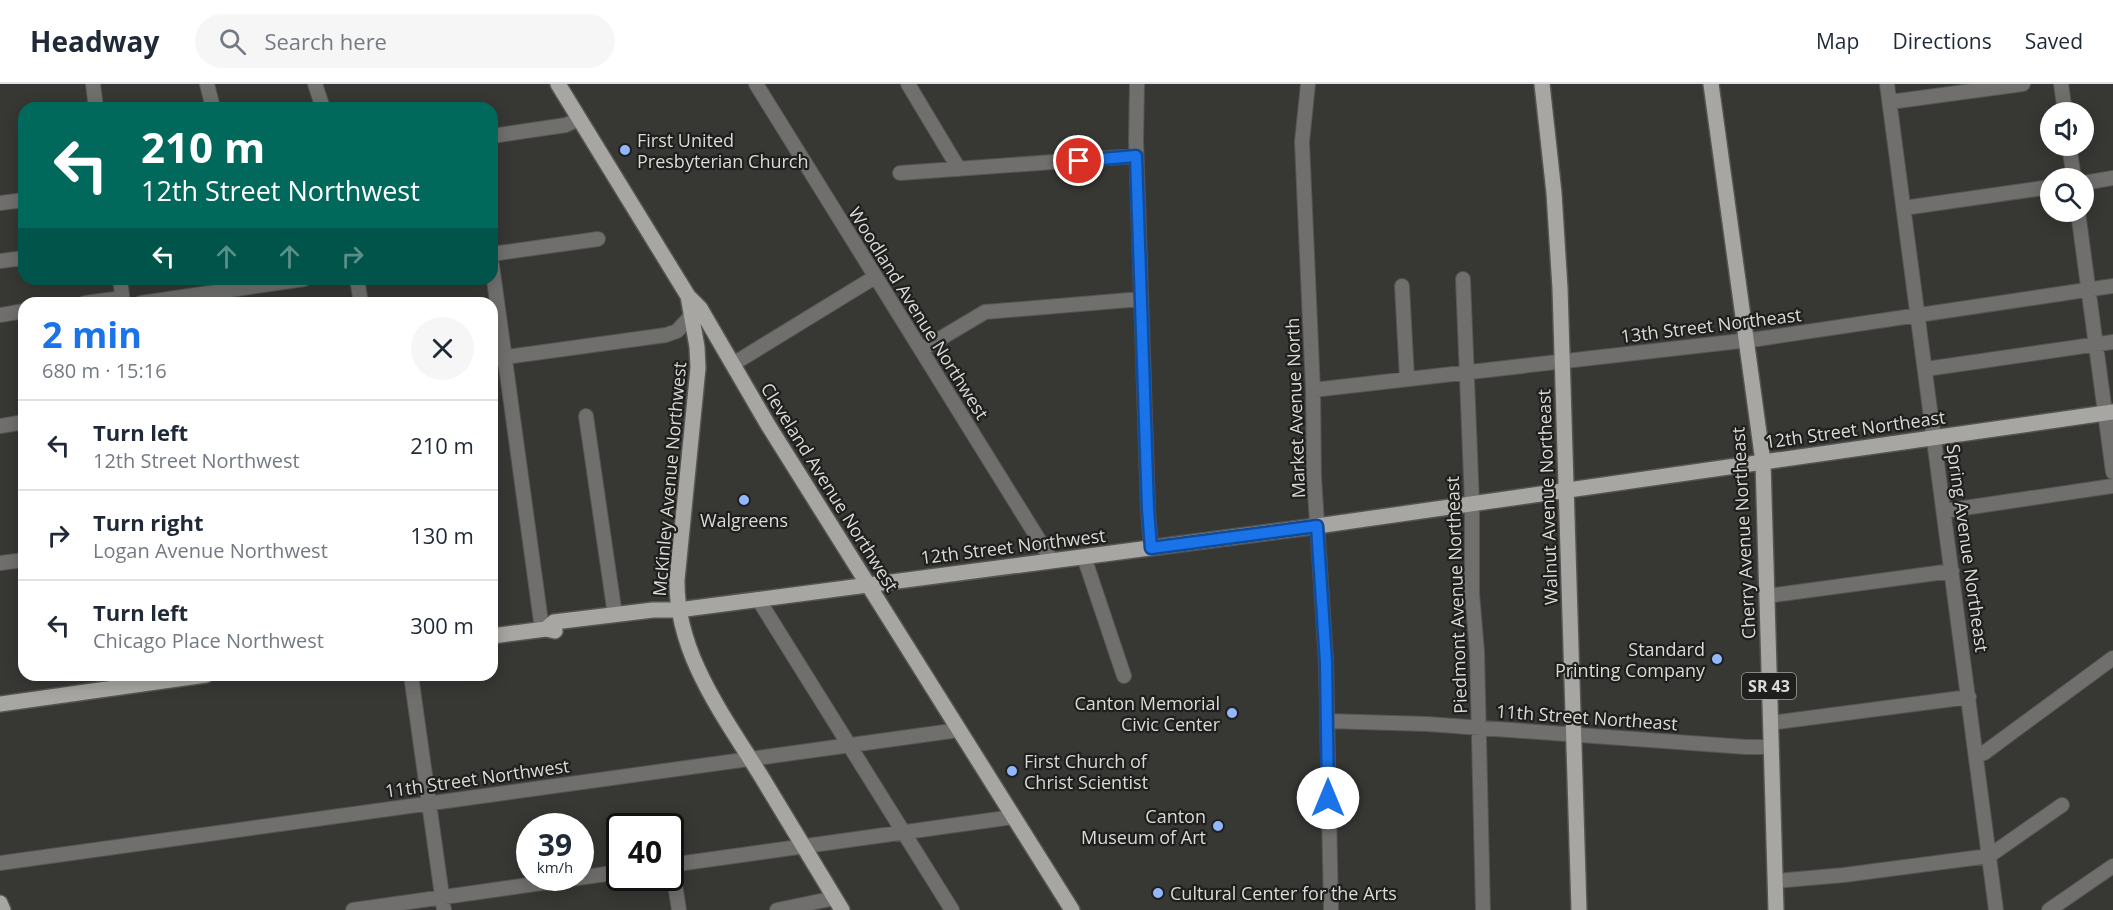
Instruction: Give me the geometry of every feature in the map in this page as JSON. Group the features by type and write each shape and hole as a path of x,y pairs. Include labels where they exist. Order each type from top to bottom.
{"main road":[{"name":"Cleveland Avenue Northwest","path":"558,84 688,296 700,308 762,415 1072,910"},
{"name":"Walnut Avenue Northeast","path":"1542,84 1557,235 1579,910"},
{"name":"Cherry Avenue Northeast","path":"1711,84 1762,462 1776,910"},
{"name":"McKinley Avenue Northwest","path":"688,296 697,346 697,387 677,580 678,610 686,643 699,672 839,904"},
{"name":"12th Street Northeast","path":"1317,526 2109,413"},
{"name":"12th Street Northwest","path":"544,629 554,622 653,610 678,610 1317,526"},
{"name":"12th Street Northwest","path":"498,635 655,620 678,610"},
{"path":"0,704 147,681"},
{"path":"0,903 3,910"}],"street":[{"path":"93,84 95,102"},
{"path":"207,84 212,102"},
{"path":"315,84 321,102"},
{"name":"Woodland Avenue Northwest","path":"756,84 1052,561"},
{"path":"908,84 959,169"},
{"path":"1137,84 1136,156 1151,548"},
{"name":"Market Avenue North","path":"1308,84 1302,142 1313,390 1313,458 1326,662 1331,910"},
{"name":"Spring Avenue Northeast","path":"1887,84 1996,910"},
{"path":"1890,102 1957,88 2023,84"},
{"path":"2061,84 2064,102"},
{"path":"498,134 566,125 579,119"},
{"path":"900,173 1136,156"},
{"path":"2094,181 2113,178"},
{"path":"1904,208 2040,188"},
{"path":"0,203 18,201"},
{"path":"2079,222 2096,345 2109,413 2113,472"},
{"path":"498,253 598,239"},
{"path":"0,261 18,259"},
{"path":"733,364 875,277"},
{"name":"Piedmont Avenue Northeast","path":"1463,279 1472,503 1472,593 1477,652 1483,910"},
{"path":"174,297 240,285"},
{"path":"1402,286 1407,378"},
{"name":"13th Street Northeast","path":"1313,390 1746,340 2113,286"},
{"path":"921,350 985,312 1141,299"},
{"path":"0,315 18,312"},
{"path":"544,629 498,358 666,334 677,331 691,316"},
{"path":"666,334 678,336 697,346"},
{"path":"1926,369 2113,342"},
{"path":"586,416 615,615"},
{"path":"0,426 18,423"},
{"path":"1944,511 2113,486"},
{"path":"1084,557 1124,676"},
{"path":"0,563 18,561"},
{"path":"1767,596 1952,571"},
{"path":"758,598 952,910"},
{"path":"1977,756 1994,746 2113,658"},
{"path":"412,681 443,904"},
{"path":"1770,723 1969,697"},
{"name":"11th Street Northeast","path":"1327,721 1478,727 1771,747"},
{"name":"11th Street Northwest","path":"0,863 959,730"},
{"path":"1775,881 1881,871 1989,855 2062,805"},
{"path":"684,863 1013,818"},
{"path":"2049,910 2113,867"},
{"path":"353,910 443,904 606,875"},
{"path":"676,891 679,910"},
{"path":"777,910 839,904"}],"place":[{"name":"First United Presbyterian Church","path":"625,150"},
{"name":"Walgreens","path":"744,500"},
{"name":"Standard Printing Company","path":"1717,659"},
{"name":"Canton Memorial Civic Center","path":"1232,713"},
{"name":"First Church of Christ Scientist","path":"1012,771"},
{"name":"Canton Museum of Art","path":"1218,826"},
{"name":"Cultural Center for the Arts","path":"1158,893"}],"route":[{"path":"1079,161 1136,156 1151,548 1317,526 1326,662 1328,798"}]}
